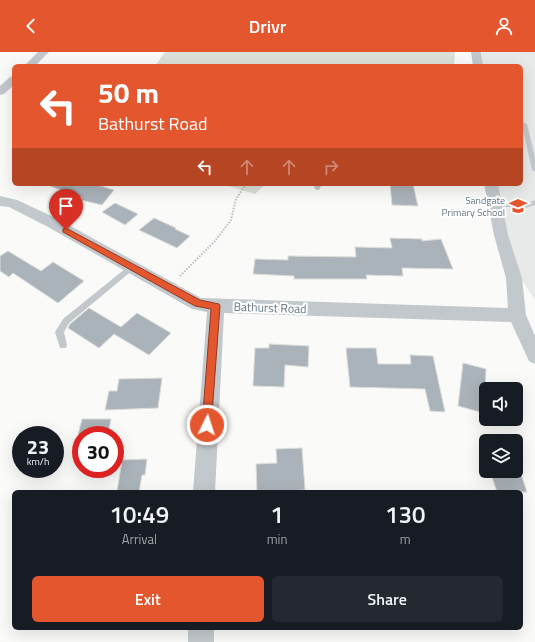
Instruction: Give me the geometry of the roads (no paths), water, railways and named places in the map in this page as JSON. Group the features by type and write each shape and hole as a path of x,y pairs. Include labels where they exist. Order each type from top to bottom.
{"street":[{"path":"31,64 44,52"},
{"path":"476,52 478,64"},
{"path":"0,92 12,81"},
{"path":"491,186 494,204 514,278 517,315 535,356"},
{"name":"Bathurst Road","path":"0,201 12,203 53,223 198,304 216,306 517,315"},
{"path":"204,490 216,306"},
{"path":"201,630 201,642"}],"lane":[{"path":"523,124 535,170"},
{"path":"494,204 526,206 534,204"},
{"path":"63,345 59,332 66,321 131,267"}],"place":[{"name":"Sandgate Primary School","path":"518,206"}]}
